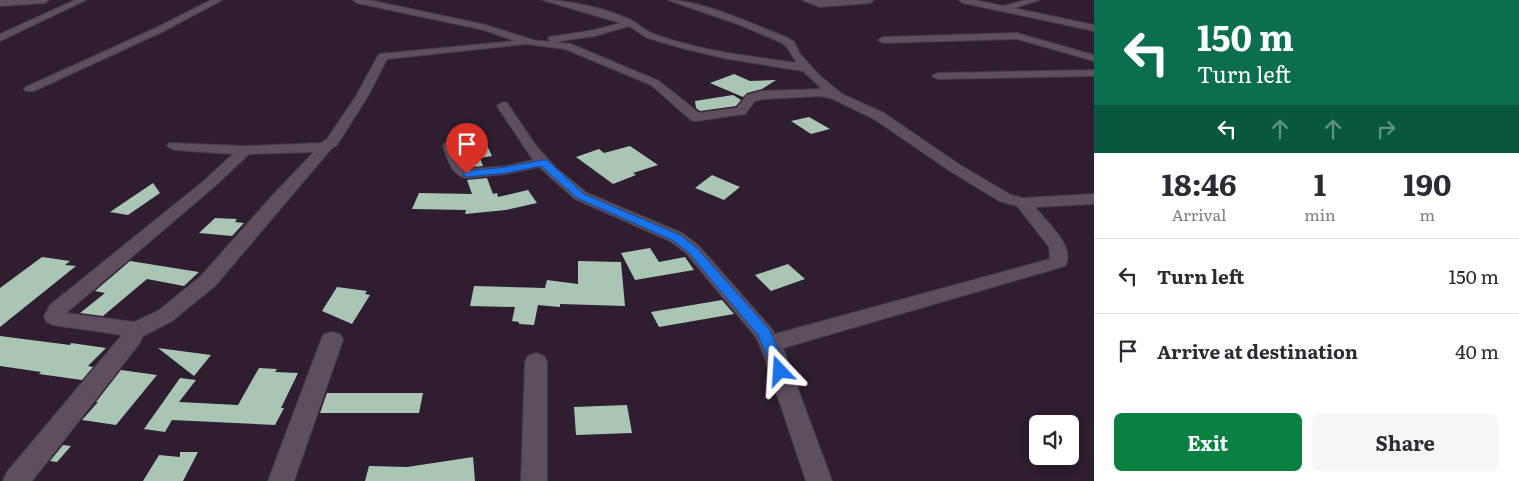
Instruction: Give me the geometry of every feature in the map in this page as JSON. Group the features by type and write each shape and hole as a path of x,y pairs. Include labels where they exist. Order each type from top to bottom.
{"street":[{"path":"0,3 45,0"},
{"path":"0,38 82,0"},
{"path":"30,89 161,29 218,0"},
{"path":"357,0 486,28 532,43 566,46 655,83 696,117 741,111 751,98 762,95 812,92 837,96"},
{"path":"546,0 598,12 630,23 647,35 687,47 739,58 807,68"},
{"path":"672,0 743,23 784,40 790,44 795,55 816,78 837,96 879,116 997,194 1014,201 1023,202 1094,198"},
{"path":"806,0 820,4 870,0"},
{"path":"963,0 1094,28"},
{"path":"1002,9 1036,0"},
{"path":"16,481 132,338 134,331 165,316 208,281 277,200 326,146 332,142 362,96 382,56 532,43 595,33 630,23"},
{"path":"883,40 1017,36 1094,58"},
{"path":"938,76 1094,73"},
{"path":"503,106 523,137 543,162 581,196 676,238 692,250 764,333 770,344 819,481"},
{"path":"174,146 245,150 326,146"},
{"path":"450,146 462,173 467,174 506,170 543,162"},
{"path":"134,331 128,328 60,320 54,317 57,310 210,183 245,150"},
{"path":"770,344 1059,262 1058,246 1023,202"},
{"path":"281,481 332,340"},
{"path":"534,481 536,362"}],"building":[{"path":"734,74 750,81 776,80 762,89 747,93 743,97 710,83"},
{"path":"733,95 741,100 736,106 700,111 696,108 695,101"},
{"path":"809,117 830,129 811,134 791,121"},
{"path":"485,141 492,156 480,158 483,166 470,167 467,165 458,145"},
{"path":"630,146 658,165 633,173 636,175 613,184 576,157 599,149 604,153"},
{"path":"712,175 740,187 724,200 695,188"},
{"path":"487,178 493,194 497,193 498,197 528,190 537,203 506,210 465,214 466,210 412,209 419,193 472,194 467,180"},
{"path":"153,183 160,193 128,215 110,212"},
{"path":"215,218 237,219 235,222 244,223 232,236 199,233"},
{"path":"650,248 659,262 685,257 694,270 635,280 621,253"},
{"path":"42,257 70,261 65,265 76,266 0,327 0,288"},
{"path":"130,261 199,272 184,286 147,279 103,316 80,313 105,293 95,291"},
{"path":"578,261 621,262 625,306 560,304 560,307 538,305 534,325 519,324 519,322 512,321 515,307 470,306 474,286 545,288 547,280 578,284"},
{"path":"788,264 805,279 771,291 755,275"},
{"path":"337,287 367,291 365,294 370,295 352,324 322,311"},
{"path":"722,300 734,314 659,327 651,312"},
{"path":"0,336 106,348 88,366 93,367 82,380 0,366"},
{"path":"158,348 211,355 194,376"},
{"path":"259,368 277,369 275,372 298,373 275,425 172,420 165,432 144,429 180,378 196,380 179,402 238,405"},
{"path":"121,370 157,375 116,425 82,420 98,402 96,402"},
{"path":"327,393 423,393 419,413 320,413"},
{"path":"627,405 632,433 576,435 574,407"},
{"path":"63,445 71,446 57,462 50,461"},
{"path":"180,452 198,452 183,481 143,481 159,455 180,457"},
{"path":"473,457 475,481 365,481 369,466 407,467"}],"route":[{"path":"467,174 506,170 543,162 581,196 676,238 692,250 764,333 780,371"}]}
